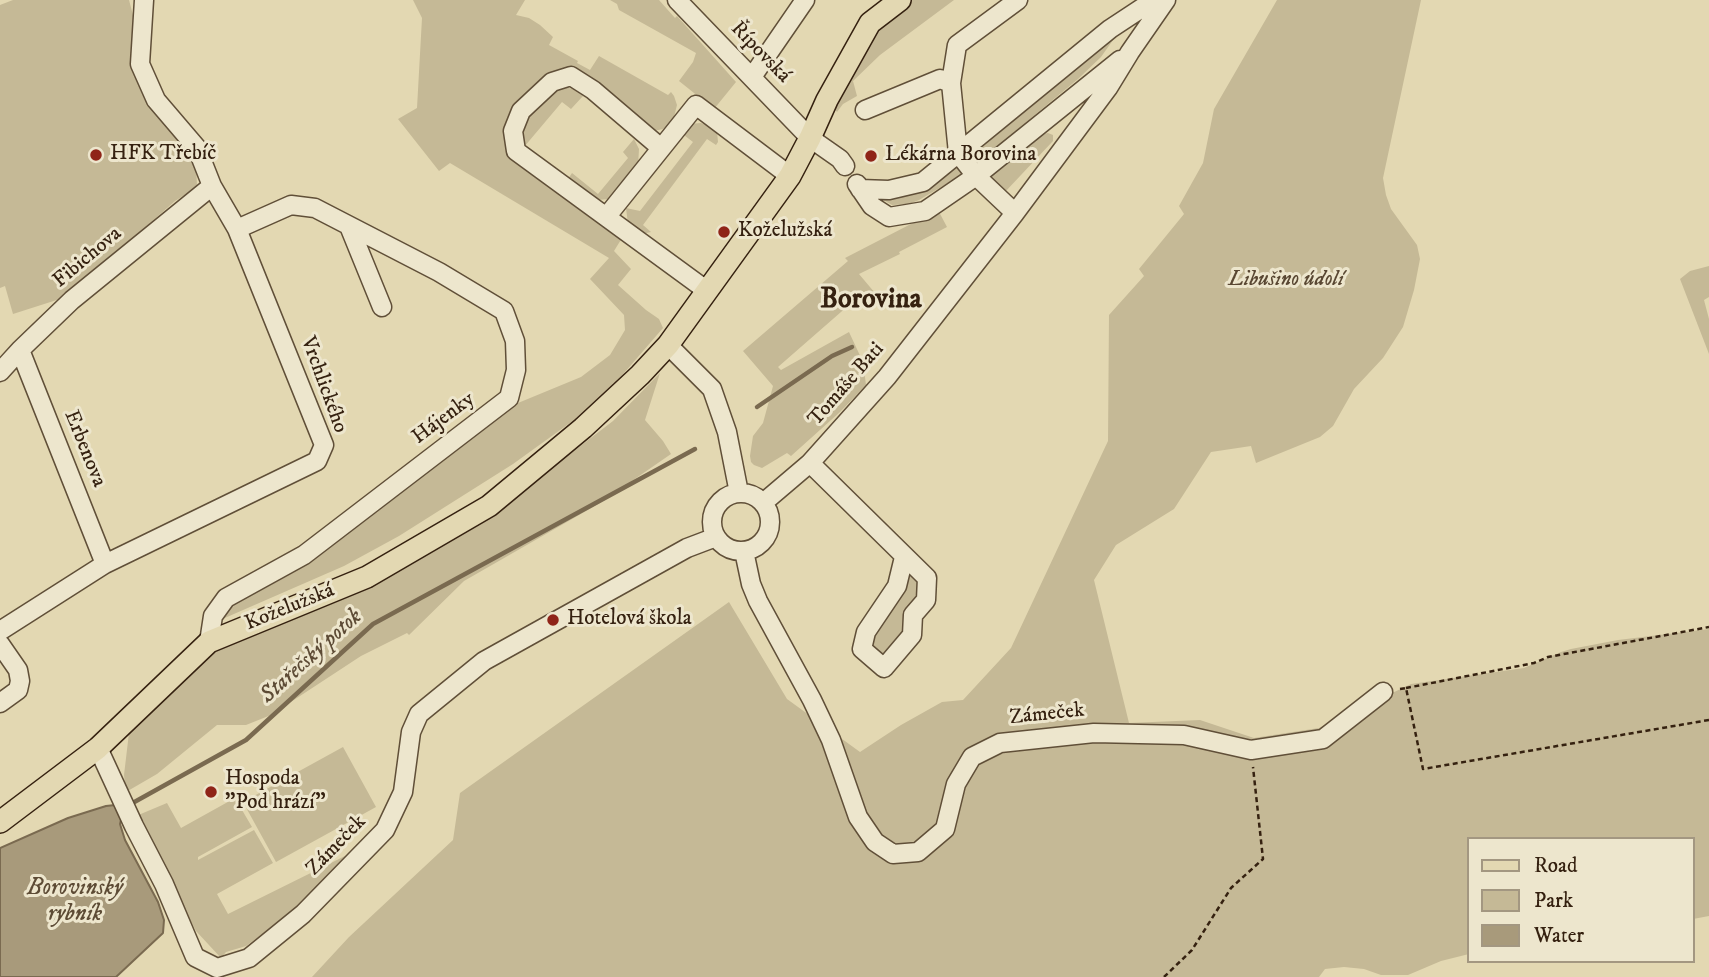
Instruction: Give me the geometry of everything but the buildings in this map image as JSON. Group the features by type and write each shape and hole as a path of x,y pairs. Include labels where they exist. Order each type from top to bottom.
{"main road":[{"name":"Koželužská","path":"2,819 98,748 209,642 367,576 489,506 583,428 668,345 790,176 827,100 870,23 900,0"}],"street":[{"name":"Vrchlického","path":"0,631 105,564 317,461 324,445 237,229 212,186 197,148 156,100 140,64 144,0"},
{"name":"Řípovská","path":"677,0 810,138"},
{"path":"752,77 805,0"},
{"path":"1016,213 976,176 958,153 951,83 957,46 1018,0"},
{"path":"958,153 1110,29 1154,0"},
{"name":"Tomáše Bati","path":"763,503 810,463 887,377 1016,213 1108,89 1166,0"},
{"name":"Tomáše Bati","path":"958,153 923,182 888,190 858,185 872,206 890,217 925,211 976,176 1130,52"},
{"path":"661,148 593,90 571,76 552,82 521,111 513,131 516,151 706,290"},
{"path":"865,110 940,79 951,83"},
{"path":"607,216 696,105 790,176"},
{"path":"810,138 840,159 845,166"},
{"name":"Fibichova","path":"0,372 72,300 212,186"},
{"name":"Hájenky","path":"209,642 213,616 226,598 303,555 509,398 516,370 515,341 503,311 439,272 315,208 291,205 237,229"},
{"path":"349,226 382,307"},
{"path":"668,345 712,388 727,432 739,493"},
{"name":"Erbenova","path":"20,350 105,564"},
{"path":"810,463 926,578 926,600 913,615 912,635 884,668 862,649 866,632 897,586 904,557"},
{"path":"739,493 756,497 763,503 770,522 764,540 756,547 744,551 729,548 716,537 712,518 721,501 739,493"},
{"name":"Zámeček","path":"98,748 164,884 195,957 217,968 248,958 303,914 385,830 403,792 411,732 419,713 484,662 687,548 716,537"},
{"name":"Zámeček","path":"744,551 751,584 758,601 822,720 858,817 875,842 893,854 918,852 945,829 956,784 972,757 1000,743 1094,733 1184,735 1251,750 1323,739 1383,692"},
{"path":"0,644 18,670 20,681 18,690 0,703"}],"path":[{"path":"1383,692 1709,627"},
{"path":"1406,688 1423,769 1709,720"},
{"path":"1164,977 1192,950 1231,888 1263,859 1251,750"}],"green space":[{"name":"HFK Třebíč","path":"13,0 129,0 139,38 139,79 147,104 189,148 196,162 197,187 175,201 66,297 13,314 5,286 0,288 0,5"},
{"path":"413,0 525,0 516,15 529,18 540,25 553,37 549,45 578,61 577,63 590,70 599,56 668,95 671,92 677,105 673,121 663,129 654,131 570,74 509,119 515,154 579,208 622,238 614,251 631,269 618,285 659,319 663,328 599,402 513,464 399,536 344,566 211,624 213,616 304,555 509,398 518,403 581,377 610,355 625,330 624,315 590,279 609,258 450,163 439,171 398,119 417,108 422,18"},
{"path":"610,0 659,0 675,18 677,16 736,82 714,109 679,81 693,62 696,53 619,10 617,4"},
{"path":"900,0 954,0 880,55 853,81 857,96 843,104 837,112 827,100"},
{"name":"Libušino údolí","path":"1277,0 1421,0 1383,178 1391,209 1417,245 1420,259 1403,327 1383,358 1354,389 1333,426 1320,437 1256,463 1251,446 1211,452 1174,509 1116,545 1094,580 1129,723 1200,720 1254,738 1319,728 1411,684 1524,668 1571,649 1618,640 1709,629 1709,916 1695,919 1695,837 1468,837 1468,954 1441,961 1408,975 1381,975 1364,969 1344,967 1325,969 1319,977 312,977 349,937 453,840 460,793 729,602 787,699 860,752 942,702 963,700 1011,648 1108,441 1109,315 1144,276 1139,269 1184,214 1179,206 1203,163 1214,109"},
{"path":"1118,33 1101,57 1078,79 974,163 973,155"},
{"path":"566,87 583,96 571,109 562,102 524,147 526,154 519,132 524,122 547,94"},
{"path":"701,123 717,131 718,142 716,145 707,139 643,225 651,232 642,234 628,224 626,208 640,211 693,142 680,132 689,124"},
{"path":"1043,134 1053,135 1053,141 1005,192 993,182 991,177 994,173"},
{"path":"634,139 639,149 638,166 618,193 609,199 597,200 568,179 572,173 598,194 628,158 623,152"},
{"path":"958,167 965,173 909,204 892,205 873,194 924,189"},
{"path":"938,210 947,227 859,274 875,293 854,310 849,305 778,367 781,370 849,332 863,362 866,385 791,456 787,453 762,468 754,465 750,456 753,436 763,423 773,386 743,351 848,261 845,258"},
{"path":"1709,266 1709,297 1704,300 1709,319 1709,354 1680,279 1690,271"},
{"path":"660,373 645,420 671,454 600,503 464,581 409,635 407,633 361,656 271,715 246,725 217,725 157,774 126,792 124,775 131,716 209,642 242,636 337,602 462,531 613,421"},
{"path":"908,568 922,580 921,592 908,609 907,630 890,651 883,655 872,650 870,639"},
{"path":"343,747 376,807 276,862 243,802"},
{"path":"235,798 252,827 198,857 198,860 254,830 273,863 217,894 228,914 349,854 310,899 246,946 226,952 221,958 196,931 136,816 167,803 181,828"}],"water":[{"name":"Borovinský rybník","path":"125,804 120,824 125,840 158,902 164,920 163,933 116,977 0,977 0,848 68,818 106,806"}],"waterway":[{"name":"Stařečský potok","path":"757,407 832,356 852,347"},
{"name":"Stařečský potok","path":"129,805 246,740 373,624 695,449"}],"place":[{"name":"HFK Třebíč","path":"96,155"},
{"name":"Lékárna Borovina","path":"871,156"},
{"name":"Koželužská","path":"724,232"},
{"name":"Hotelová škola","path":"553,620"},
{"name":"Hospoda \"Pod hrází\"","path":"211,792"}],"district":[{"name":"Borovina","path":"871,301"}]}
